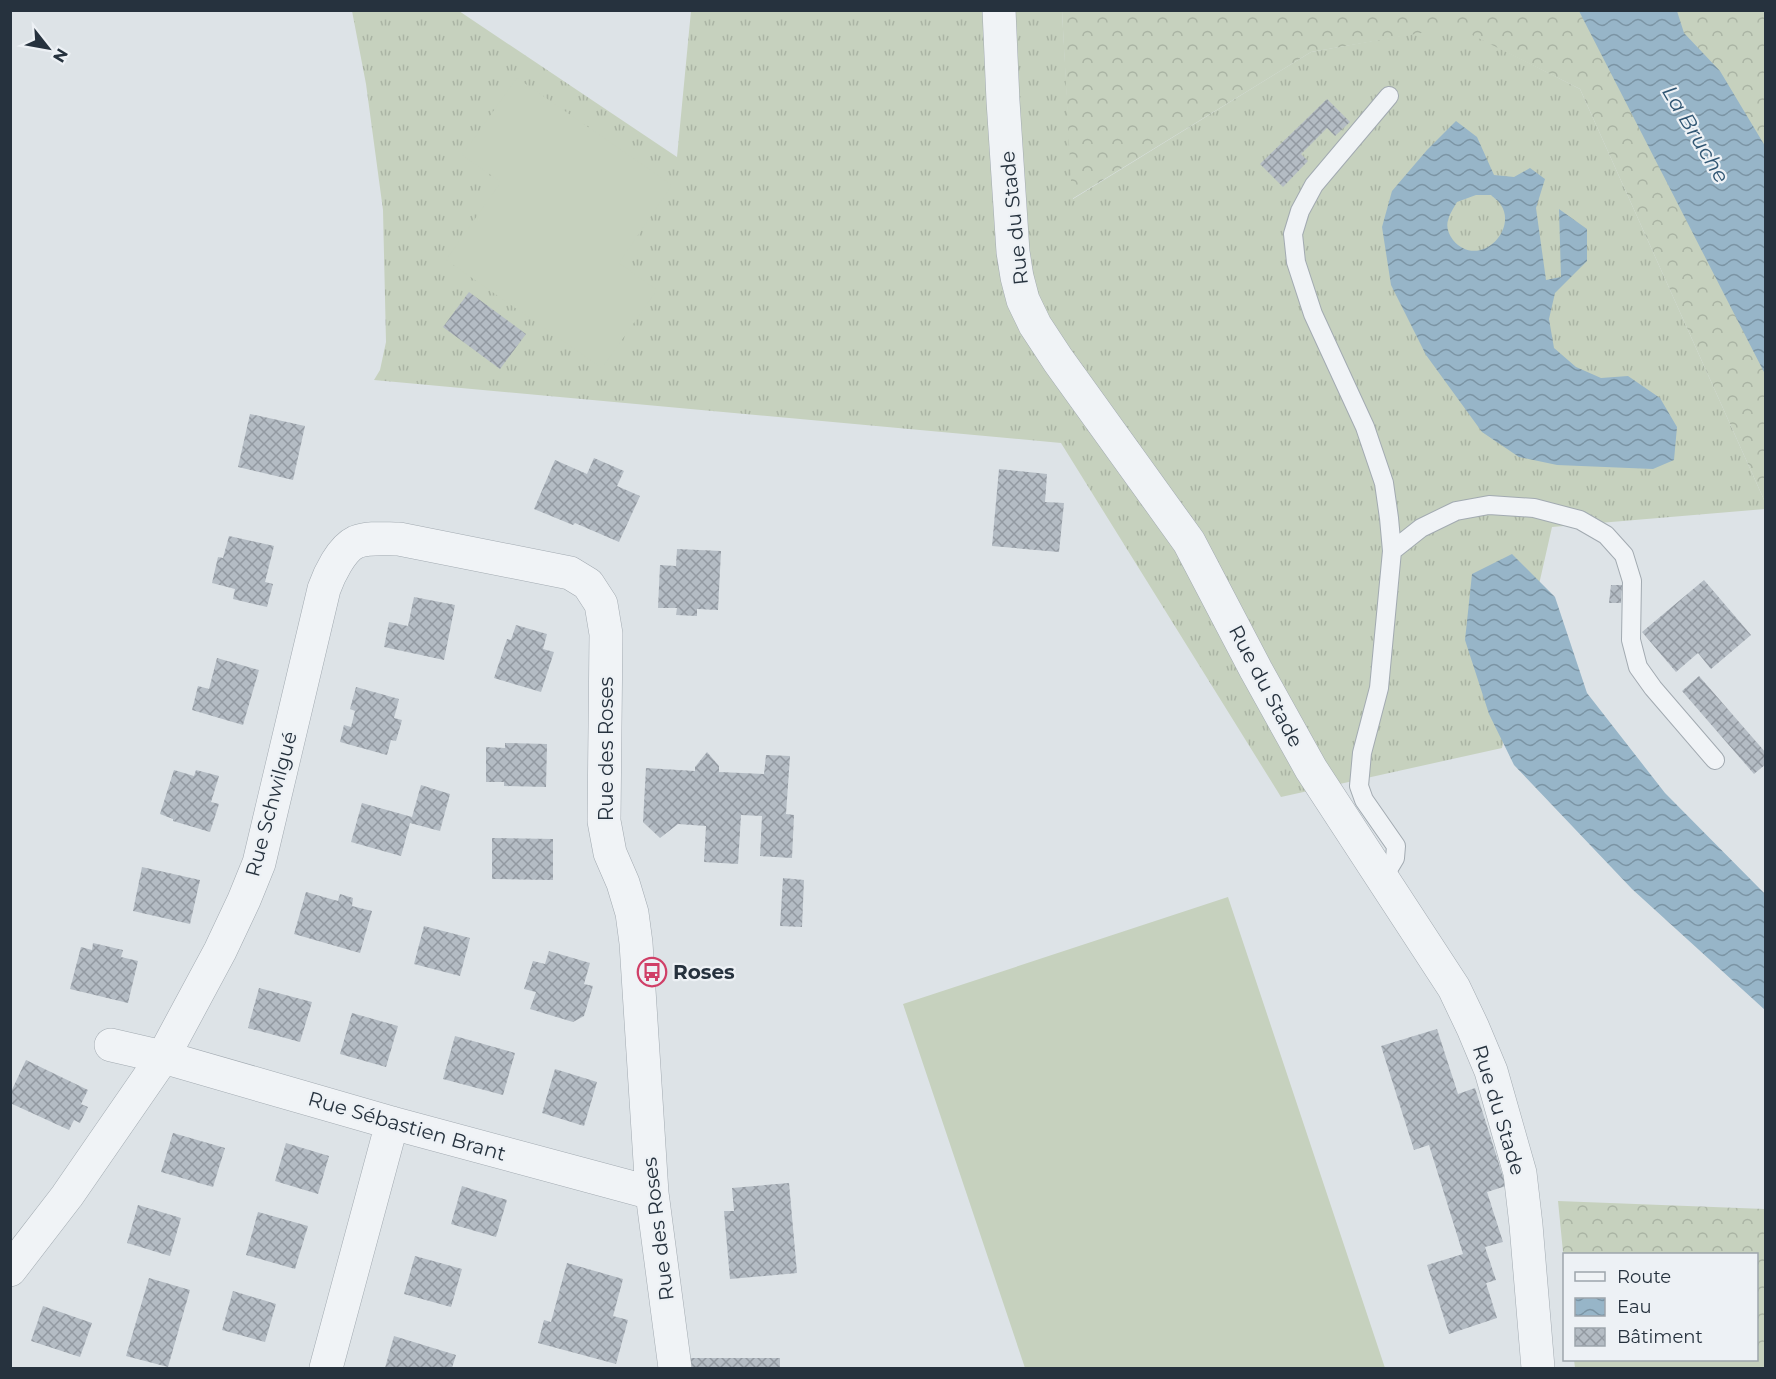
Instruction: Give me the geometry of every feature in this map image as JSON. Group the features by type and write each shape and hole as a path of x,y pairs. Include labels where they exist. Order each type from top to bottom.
{"street":[{"name":"Rue du Stade","path":"999,10 1013,252 1023,300 1035,325 1058,360 1189,542 1311,769 1454,988 1491,1071 1520,1173 1538,1368"},
{"name":"Rue des Roses","path":"354,543 372,539 399,539 570,573 588,584 601,604 606,634 603,821 610,853 623,883 632,913 652,1193 675,1368"},
{"name":"Rue Schwilgué","path":"10,1270 67,1196 163,1057 220,951 259,863 324,589 330,573 354,543"},
{"name":"Rue Sébastien Brant","path":"111,1045 163,1057 392,1123 652,1193"},
{"path":"326,1368 392,1123"}],"lane":[{"path":"1380,877 1395,858 1396,846 1364,800 1359,786 1362,753 1379,688 1392,551 1389,518 1384,483 1365,427 1313,314 1296,262 1293,234 1300,210 1314,185 1389,96"},
{"path":"1392,551 1421,528 1456,511 1489,505 1534,508 1580,520 1606,535 1624,555 1632,581 1631,640 1638,667 1653,688 1715,760"}],"green space":[{"path":"352,11 459,11 677,157 691,11 1062,11 1073,199 1311,52 1456,26 1580,89 1765,502 1765,509 1552,527 1502,748 1281,797 1061,443 374,380 380,370 386,342 383,210 366,84"},
{"path":"1062,11 1765,11 1765,502 1580,89 1456,27 1311,52 1072,199"},
{"path":"517,78 672,185 619,263 657,290 602,368 446,260 501,182 462,155"},
{"path":"1228,897 1385,1368 1025,1368 903,1004"},
{"path":"1558,1201 1765,1209 1765,1368 1575,1368 1574,1361 1758,1361 1758,1253 1563,1253"}],"water":[{"name":"La Bruche","path":"1579,11 1677,11 1684,33 1720,71 1765,146 1765,374"},
{"path":"1456,121 1477,137 1494,175 1514,177 1530,168 1545,179 1536,208 1546,280 1561,277 1559,209 1587,229 1587,261 1555,293 1549,319 1554,348 1576,367 1601,378 1628,376 1660,398 1677,427 1674,460 1653,469 1557,465 1519,457 1482,432 1426,355 1391,285 1382,227 1392,191 1427,150","holes":["1476,195 1491,195 1500,204 1505,215 1500,235 1484,249 1473,251 1463,248 1453,240 1448,230 1447,225 1451,212 1457,202"]},
{"path":"1512,554 1555,597 1587,693 1665,793 1765,894 1765,1010 1632,889 1514,765 1489,714 1465,640 1472,574"}],"building":[{"path":"1327,99 1350,122 1335,136 1327,128 1301,154 1308,161 1283,187 1260,164"},
{"path":"469,292 526,334 500,369 443,327"},
{"path":"250,414 305,426 293,480 238,467"},
{"path":"594,458 624,471 617,486 640,496 619,542 534,509 555,460 587,474"},
{"path":"999,469 1047,474 1045,502 1064,503 1059,552 992,546"},
{"path":"229,536 274,546 265,582 273,584 267,607 233,599 235,589 212,583 218,557 223,558"},
{"path":"677,549 721,551 718,610 697,609 697,616 676,615 677,608 658,608 660,565 676,566"},
{"path":"1704,580 1751,635 1711,669 1698,653 1676,672 1642,632"},
{"path":"1611,585 1622,585 1621,603 1609,603"},
{"path":"414,597 455,605 444,660 384,647 389,622 408,626"},
{"path":"516,625 547,634 543,649 554,652 541,692 494,678 507,639 511,640"},
{"path":"217,658 259,670 243,725 192,710 198,686 209,689"},
{"path":"1699,676 1766,753 1766,764 1754,774 1682,691"},
{"path":"356,687 399,699 394,718 402,720 396,741 391,740 387,755 340,742 344,725 351,727 355,711 350,709"},
{"path":"505,743 547,744 546,787 504,786 504,782 486,782 486,747 505,748"},
{"path":"707,752 719,766 719,772 764,774 766,755 790,756 786,814 794,815 792,858 760,856 762,816 741,815 738,864 704,862 706,826 678,824 660,838 643,822 646,768 695,771 695,767"},
{"path":"174,770 194,776 196,770 219,776 211,802 219,804 210,832 173,821 160,814"},
{"path":"421,785 450,794 440,831 410,823 401,856 351,842 362,803 412,817"},
{"path":"492,838 553,839 553,880 492,879"},
{"path":"142,867 200,880 190,924 133,911"},
{"path":"783,878 804,880 802,927 780,926"},
{"path":"306,892 338,901 340,894 353,898 352,906 372,911 360,953 294,934"},
{"path":"424,926 470,938 460,976 414,964"},
{"path":"93,943 123,950 121,957 138,961 128,1003 70,989 81,947 92,950"},
{"path":"549,951 590,963 584,984 593,986 584,1016 573,1022 530,1009 536,992 524,989 533,961 545,964"},
{"path":"259,988 312,1002 300,1042 248,1028"},
{"path":"352,1013 398,1026 386,1067 340,1054"},
{"path":"1437,1029 1458,1094 1475,1088 1506,1186 1487,1192 1503,1242 1485,1247 1496,1280 1486,1283 1497,1318 1449,1334 1427,1265 1463,1254 1429,1145 1414,1150 1381,1046"},
{"path":"455,1036 515,1053 503,1095 443,1079"},
{"path":"26,1060 88,1090 81,1104 88,1107 80,1123 74,1120 69,1130 10,1103 10,1094"},
{"path":"555,1069 597,1082 584,1126 542,1113"},
{"path":"173,1133 225,1148 213,1187 161,1172"},
{"path":"286,1143 329,1156 318,1194 275,1181"},
{"path":"789,1183 797,1273 730,1279 724,1211 734,1211 732,1188"},
{"path":"462,1186 507,1200 496,1237 451,1224"},
{"path":"138,1205 181,1218 170,1256 127,1243"},
{"path":"258,1212 308,1226 295,1269 246,1255"},
{"path":"415,1256 462,1269 451,1307 404,1294"},
{"path":"567,1263 623,1279 613,1316 628,1320 616,1364 538,1343 544,1320 551,1322"},
{"path":"149,1278 190,1290 168,1367 126,1356"},
{"path":"233,1291 276,1304 265,1342 222,1330"},
{"path":"43,1306 92,1323 80,1357 31,1341"},
{"path":"394,1336 456,1355 452,1368 385,1368"},
{"path":"690,1358 780,1358 780,1368 691,1368"}],"place":[{"name":"Roses","path":"652,972"}]}
